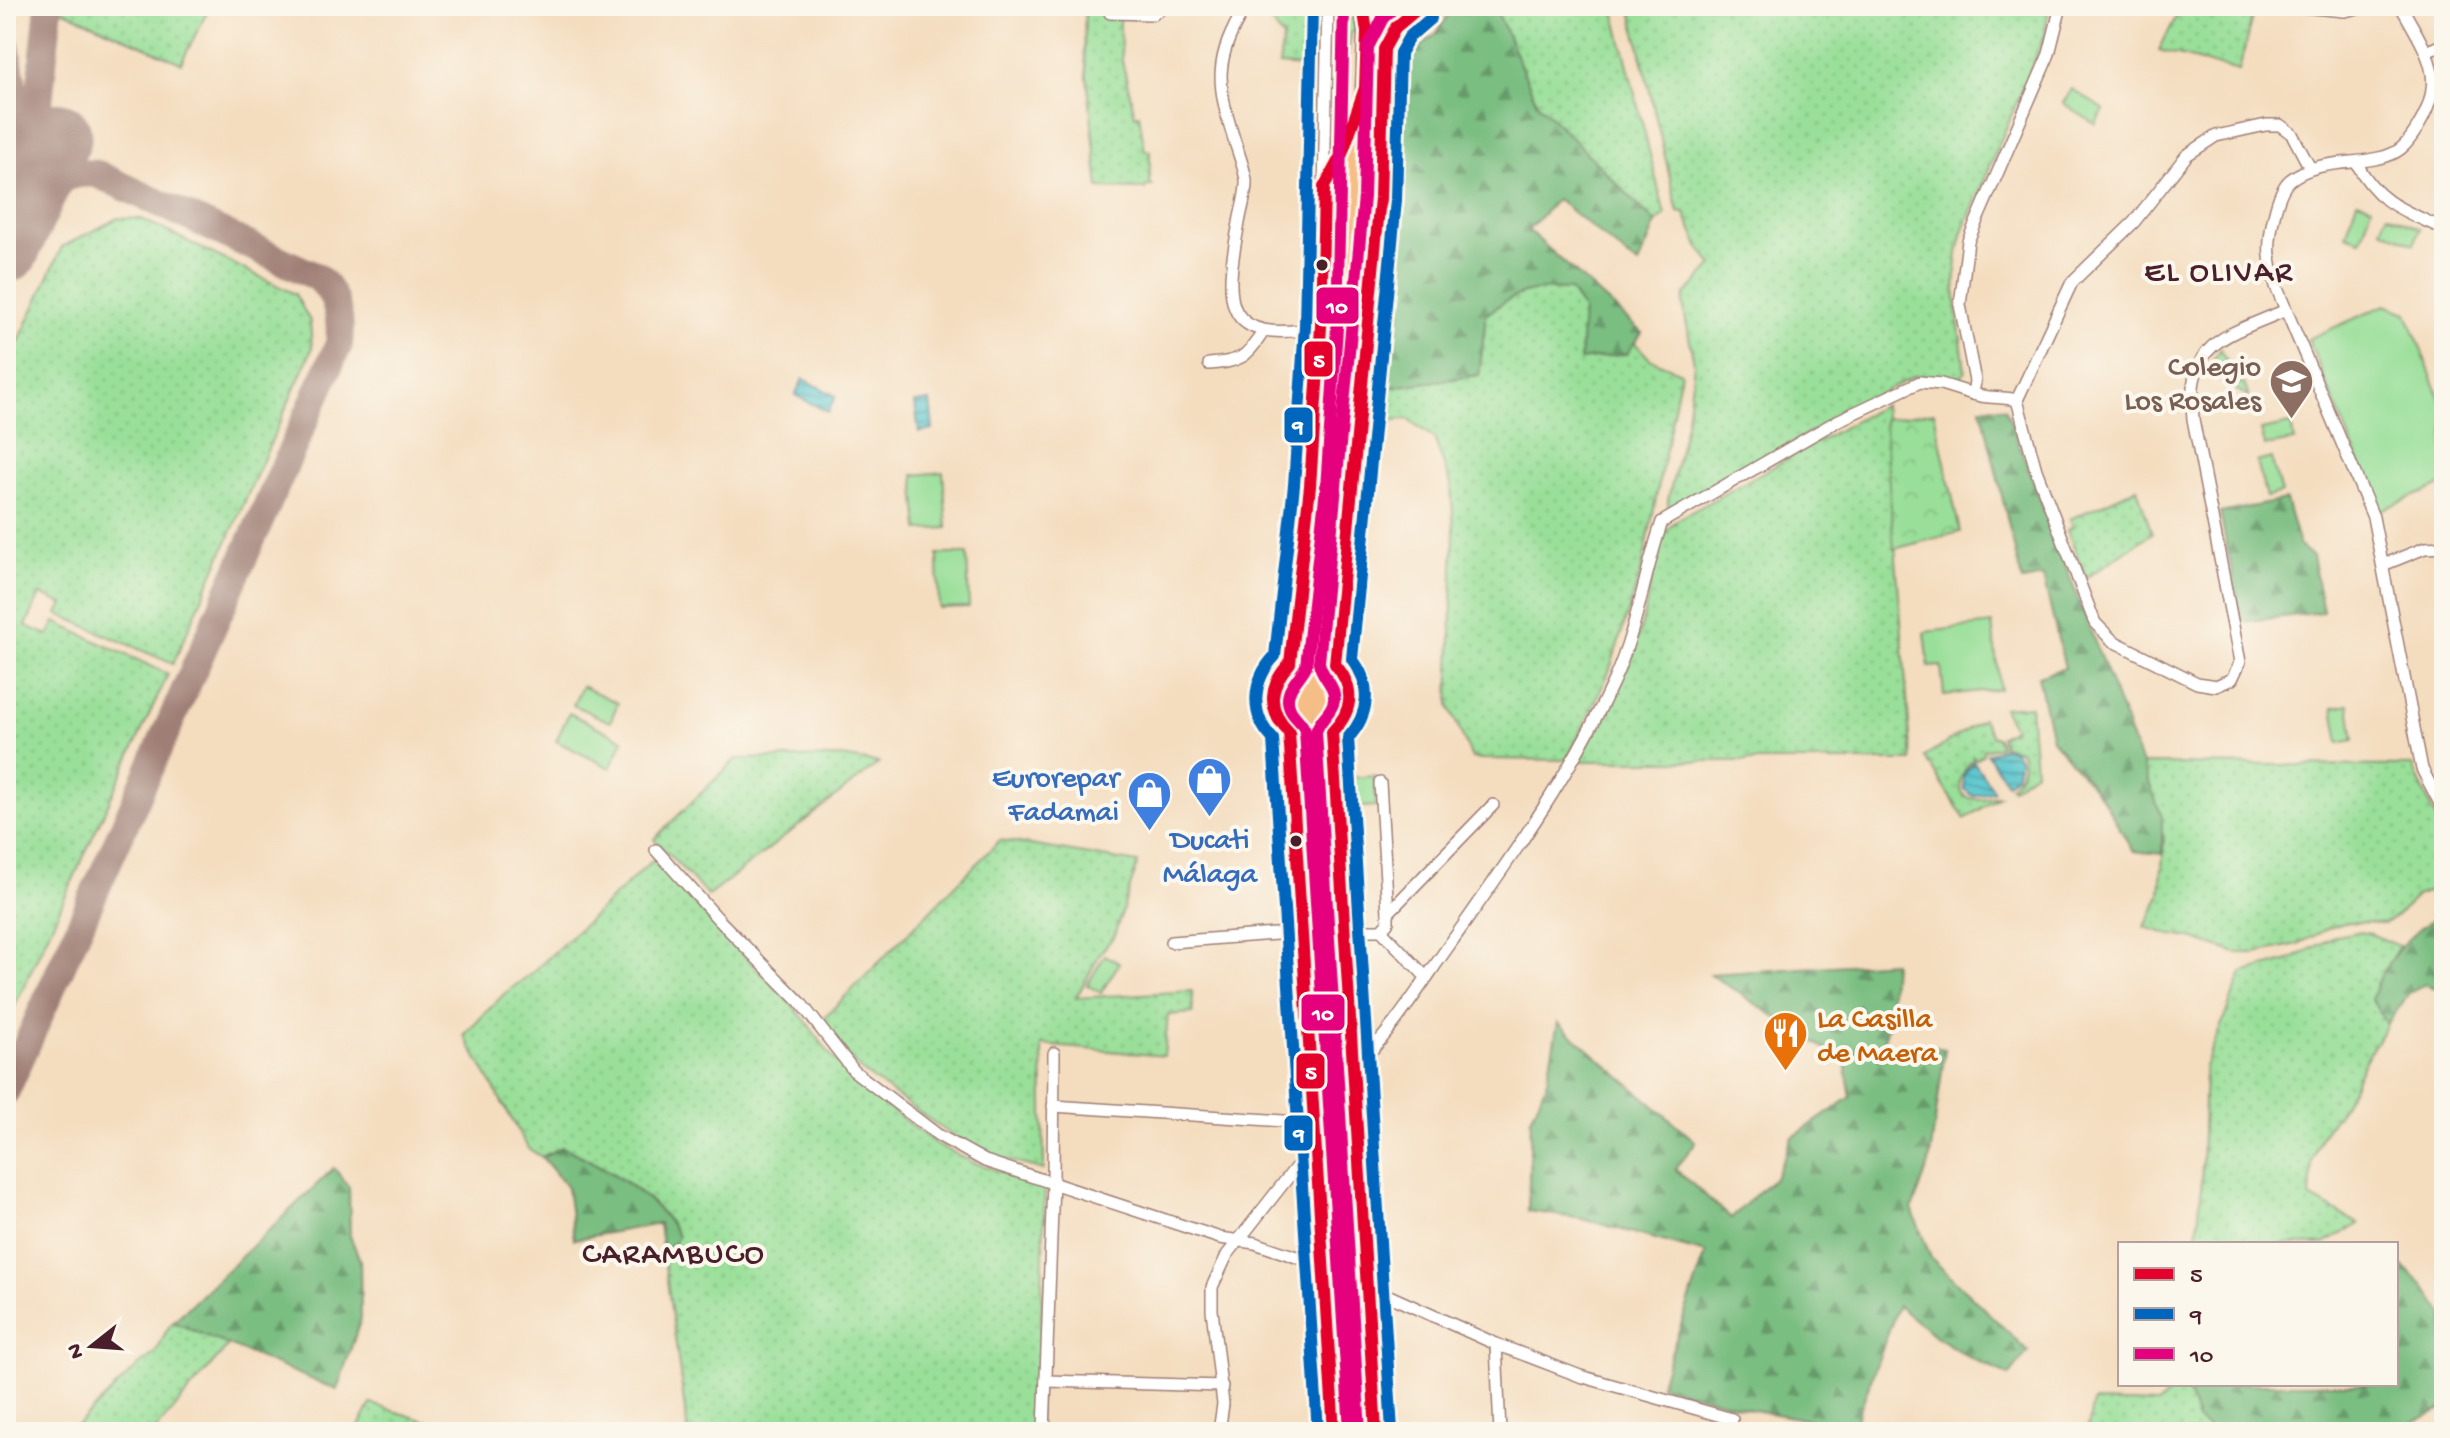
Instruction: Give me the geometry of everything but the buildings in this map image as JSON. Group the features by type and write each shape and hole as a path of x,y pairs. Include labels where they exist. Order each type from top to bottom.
{"main road":[{"path":"1364,6 1381,16 1395,18 1415,10"},
{"path":"1362,1432 1326,734 1313,661 1365,88 1367,32 1364,6"},
{"path":"1349,1432 1341,1277 1296,734 1313,661 1381,111 1384,49 1396,27 1415,10"},
{"path":"1313,661 1344,674 1350,686 1349,712 1342,723 1326,734 1296,734 1275,715 1271,701 1272,686 1279,673 1313,661"}],"street":[{"path":"1110,13 1153,14 1165,6"},
{"path":"1313,661 1310,486 1321,327 1328,6"},
{"path":"1973,394 1975,381 1960,305 1968,241 2049,54 2061,6"},
{"path":"2291,6 2345,11 2366,6"},
{"path":"2401,6 2426,52 2434,89 2424,119 2406,146 2393,154 2310,168 2287,183 2275,212 2269,255 2276,286 2373,517 2422,769 2444,811"},
{"path":"1242,8 1221,57 1221,97 1246,183 1232,256 1230,298 1240,318 1263,332 1290,333 1321,327"},
{"path":"2426,52 2444,44"},
{"path":"1324,187 1342,154 1365,88"},
{"path":"2286,310 2225,336 2203,355 2194,374 2191,397 2193,419 2240,662 2232,679 2216,686 2197,683 2113,641 2095,623 2036,470 2017,400 2072,282 2134,222 2187,155 2216,136 2280,125 2292,134 2310,168"},
{"path":"2356,162 2366,181 2385,201 2444,229"},
{"path":"1209,364 1237,361 1251,351 1263,332"},
{"path":"1353,1069 1370,1054 1426,977 1528,832 1576,757 1615,678 1630,637 1662,522 1837,421 1920,382 1941,384 1986,399 2017,400"},
{"path":"2383,565 2425,548 2444,547"},
{"path":"1296,734 1302,932 1334,1432"},
{"path":"1326,734 1344,930 1376,1432"},
{"path":"1380,783 1388,913 1388,922 1381,930"},
{"path":"1388,913 1493,805"},
{"path":"656,850 800,1002 854,1071 938,1135 985,1161 1220,1238 1255,1243 1323,1266"},
{"path":"1344,930 1381,930 1426,977"},
{"path":"1171,942 1302,932"},
{"path":"1044,1432 1053,1182 1054,1053"},
{"path":"1053,1106 1314,1123"},
{"path":"1219,1432 1223,1404 1212,1287 1221,1264 1315,1143"},
{"path":"1367,1286 1496,1344 1580,1376 1732,1419 1729,1432"},
{"path":"1496,1344 1500,1432"},
{"path":"1046,1381 1222,1386"}],"green space":[{"path":"53,6 210,6 181,63"},
{"path":"1085,6 1159,6 1119,17 1122,61 1135,115 1139,114 1145,151 1150,151 1150,182 1153,186 1146,186 1145,189 1099,188 1084,49"},
{"path":"1294,6 1317,6 1316,68 1279,65 1283,38 1270,21"},
{"path":"1336,6 1353,6 1358,29 1351,33 1342,91 1329,90"},
{"path":"1454,6 1491,6 1499,16 1537,103 1656,223 1638,265 1557,199 1528,230 1642,333 1626,354 1580,360 1583,309 1570,290 1525,293 1486,315 1479,375 1378,389 1411,53 1436,34"},
{"path":"1491,6 1613,6 1665,215 1656,223 1537,103 1499,16"},
{"path":"1630,6 2049,6 2045,35 1963,231 1955,285 1965,371 1959,379 1915,376 1673,510 1668,507 1668,500 1686,424 1694,363 1683,304 1685,295 1713,265 1700,249 1685,213 1678,212"},
{"path":"2182,6 2247,6 2253,12 2239,71 2159,50"},
{"path":"1397,49 1403,50 1390,188 1387,188 1389,129 1386,104 1391,54 1396,55"},
{"path":"2072,89 2104,110 2095,124 2063,103"},
{"path":"1350,158 1331,344 1335,193"},
{"path":"2357,201 2372,206 2361,240 2346,235"},
{"path":"2387,214 2420,229 2414,244 2381,229"},
{"path":"118,218 142,219 295,294 310,321 312,349 173,664 58,614 63,604 40,594 26,626 48,635 55,622 168,674 6,1025 6,369 62,247"},
{"path":"1536,289 1570,290 1583,309 1626,354 1634,342 1650,359 1681,372 1642,569 1608,675 1567,760 1472,758 1449,706 1454,532 1451,484 1434,438 1408,419 1373,421 1378,389 1479,375 1486,315 1510,297"},
{"path":"2385,305 2407,313 2444,409 2444,484 2379,511 2308,339"},
{"path":"2221,349 2239,385 2244,383 2249,397 2205,371"},
{"path":"1884,405 1912,761 1579,761 1620,680 1640,632 1660,542 1667,530 1677,520"},
{"path":"1981,407 2005,408 2162,817 2162,854 2133,851 2103,799 2052,739 2038,676 2065,668 2043,577 2022,581"},
{"path":"1934,412 1960,532 1894,549 1884,419"},
{"path":"2291,424 2294,441 2265,446 2261,430"},
{"path":"2271,458 2281,493 2266,497 2257,462"},
{"path":"943,472 947,528 919,530 914,475"},
{"path":"2137,488 2152,533 2086,578 2067,530 2073,527 2070,519"},
{"path":"2286,500 2299,545 2312,556 2323,612 2242,622 2220,513"},
{"path":"938,554 967,554 969,607 939,608"},
{"path":"1992,624 2000,689 1944,695 1941,666 1929,667 1925,632"},
{"path":"1298,670 1296,725 1284,712 1281,697 1285,682"},
{"path":"582,686 618,703 610,722 573,705"},
{"path":"2349,705 2354,740 2339,743 2333,708"},
{"path":"2030,706 2035,771 2012,788 2010,786 2020,773 2023,760 2020,750 2003,746 2000,736 2014,729 2003,708"},
{"path":"569,713 624,740 610,768 556,741"},
{"path":"1983,719 2000,746 1983,750 1977,759 1972,757 1974,759 1962,775 1960,787 1967,797 1974,799 1999,796 1965,819 1925,757"},
{"path":"841,757 879,763 708,896 654,839 736,759"},
{"path":"2139,764 2413,766 2432,811 2444,827 2444,885 2416,896 2396,917 2385,923 2347,922 2298,944 2256,953 2236,953 2145,927 2160,895 2164,839"},
{"path":"1374,776 1376,806 1349,808 1347,778"},
{"path":"1000,840 1138,863 1114,936 1101,952 1076,998 1192,991 1193,1013 1168,1015 1164,1056 1042,1045 1044,1170 988,1155 945,1131 858,1068 837,1043 823,1019"},
{"path":"653,860 784,996 853,1080 936,1144 970,1161 1045,1187 1038,1432 688,1432 664,1258 678,1237 658,1209 611,1173 562,1147 542,1157 528,1148 464,1035 504,994 532,973"},
{"path":"2444,912 2444,991 2425,984 2409,994 2387,1024 2371,999 2376,985 2409,938"},
{"path":"2357,932 2371,934 2399,946 2371,999 2387,1024 2363,1064 2345,1103 2321,1137 2312,1162 2310,1197 2359,1224 2328,1242 2196,1242 2205,1067 2242,973 2290,960 2336,936"},
{"path":"1105,955 1119,963 1101,993 1087,985"},
{"path":"1893,962 1889,1021 1879,1060 1924,1045 1945,1049 1929,1164 1912,1209 1931,1258 2028,1351 2009,1376 1967,1356 1898,1306 1853,1428 1753,1410 1660,1385 1706,1253 1583,1219 1528,1211 1531,1118 1546,1085 1558,1023 1696,1142 1675,1169 1731,1218 1776,1176 1792,1138 1851,1097 1845,1062 1710,974"},
{"path":"562,1147 628,1184 670,1223 678,1237 664,1258 659,1224 574,1239 567,1187 542,1157"},
{"path":"334,1168 349,1187 350,1236 360,1260 361,1318 337,1390 173,1322"},
{"path":"2398,1262 2424,1286 2444,1315 2444,1408 2392,1432 2215,1432 2197,1420 2186,1386 2398,1386"},
{"path":"173,1322 229,1345 154,1432 70,1432 158,1349"},
{"path":"2178,1386 2186,1386 2197,1420 2215,1432 2087,1432 2093,1402 2158,1404"},
{"path":"371,1404 462,1432 356,1432"}],"water":[{"path":"803,379 836,396 828,412 795,395"},
{"path":"930,401 933,430 919,432 915,403"},
{"path":"2002,748 2014,750 2020,760 2016,775 2007,783 1987,754"},
{"path":"1974,762 1994,791 1973,796 1964,789 1964,774"}],"waterway":[{"path":"1427,28 1445,6"}],"taxiway":[{"path":"29,198 49,6"},
{"path":"6,45 24,150"},
{"path":"6,1091 339,344 340,334 334,299 317,277 97,174 69,176 29,198"}],"runway":[{"path":"6,249 58,136"}],"transit line":[{"name":"9","path":"1312,6 1305,326 1294,485 1275,656 1262,676 1256,698 1260,719 1273,739 1318,1432"},
{"name":"10","path":"1344,6 1337,328 1326,488 1306,666 1290,691 1288,703 1305,731 1350,1431"},
{"name":"5","path":"1334,1432 1289,732 1276,715 1273,698 1278,680 1290,663 1310,486 1321,327 1324,187 1342,154 1365,88 1367,32 1363,6"},
{"name":"10","path":"1360,1432 1316,732 1334,698 1319,662 1364,197 1368,47 1383,18 1396,6"},
{"name":"5","path":"1376,1432 1332,732 1345,715 1349,699 1346,682 1335,664 1380,198 1384,49 1396,27 1421,6"},
{"name":"9","path":"1392,1431 1348,738 1361,719 1366,699 1363,679 1352,659 1396,200 1400,53 1409,37 1431,18"}],"place":[{"name":"Colegio Los Rosales","path":"2292,421"},
{"name":"Ducati Málaga","path":"1210,819"},
{"name":"Eurorepar Fadamai","path":"1150,832"},
{"name":"La Casilla de Maera","path":"1786,1073"}],"district":[{"name":"EL OLIVAR","path":"2219,269"},
{"name":"CARAMBUCO","path":"674,1251"}]}
